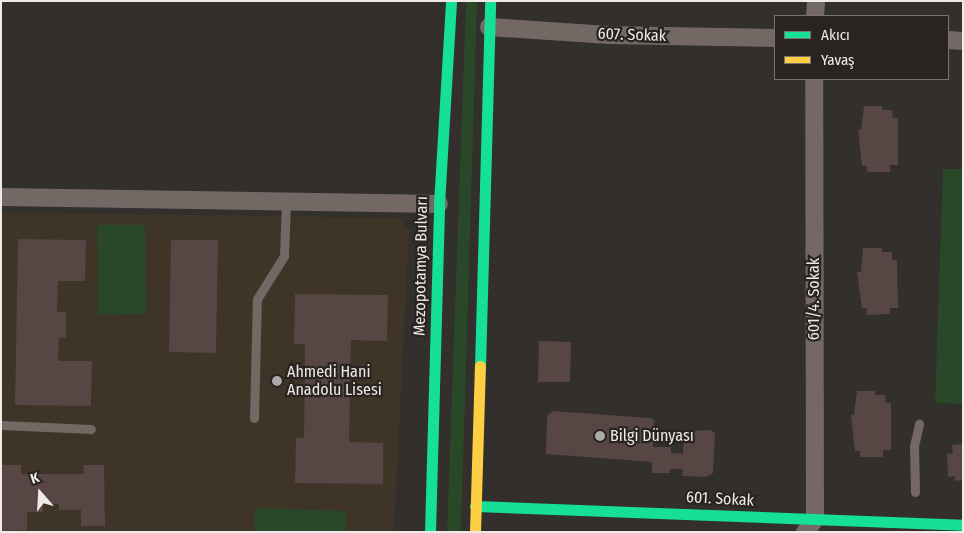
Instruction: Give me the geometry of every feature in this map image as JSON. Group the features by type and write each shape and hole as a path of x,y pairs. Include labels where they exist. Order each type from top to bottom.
{"main road":[{"name":"Mezopotamya Bulvarı","path":"430,532 439,204 451,1"},
{"path":"475,532 490,1"},
{"name":"601. Sokak","path":"476,506 810,526 963,525"}],"street":[{"path":"815,15 816,1"},
{"name":"607. Sokak","path":"488,27 609,35 774,38"},
{"path":"949,40 963,41"},
{"name":"601/4. Sokak","path":"810,526 814,80"},
{"path":"1,197 439,204"}],"lane":[{"path":"254,418 257,300 284,256 286,202"},
{"path":"915,492 914,446 919,424"},
{"path":"1,425 91,429"}],"shaded area":[{"name":"Ahmedi Hani Anadolu Lisesi","path":"1,212 400,218 409,231 394,532 1,532"}],"green space":[{"path":"466,1 477,1 461,532 447,532"},
{"path":"943,169 963,169 963,404 935,403"},
{"path":"97,225 145,225 146,314 98,315"},
{"path":"255,508 346,511 346,532 254,532"}],"building":[{"path":"864,106 882,106 882,110 892,110 893,118 898,118 898,165 890,165 890,172 867,172 867,166 862,166 858,130 861,130"},
{"path":"18,239 86,240 85,281 58,281 57,312 66,312 66,338 59,338 58,361 92,361 91,406 15,405"},
{"path":"171,240 218,240 216,353 169,352"},
{"path":"863,248 882,248 882,252 892,252 892,260 897,260 898,308 890,308 890,314 867,315 867,308 862,308 857,272 861,272"},
{"path":"295,294 388,295 387,341 351,340 349,442 383,443 383,484 295,483 296,438 304,438 305,344 294,344"},
{"path":"539,341 571,342 570,382 538,382"},
{"path":"857,391 875,391 875,395 885,395 886,403 891,403 891,450 883,450 883,457 860,457 860,451 855,451 851,415 854,415"},
{"name":"Bilgi Dünyası","path":"553,411 650,418 654,420 653,447 671,447 671,453 683,454 684,431 711,430 715,434 713,473 706,477 682,476 683,469 670,469 670,473 652,473 652,462 546,454 547,416"},
{"path":"963,444 963,480 955,481 955,476 948,477 947,454 953,453 952,445"},
{"path":"1,465 21,465 21,474 84,474 83,465 104,465 105,526 81,526 81,510 59,510 59,504 43,504 43,512 27,512 27,530 1,531"}],"traffic: fast":[{"path":"430,532 439,204 451,1"},
{"path":"480,366 490,1"},
{"path":"475,506 963,525"}],"traffic: slow":[{"path":"475,532 480,366"}],"place":[{"name":"Ahmedi Hani Anadolu Lisesi","path":"277,381"},
{"name":"Bilgi Dünyası","path":"600,436"}]}
